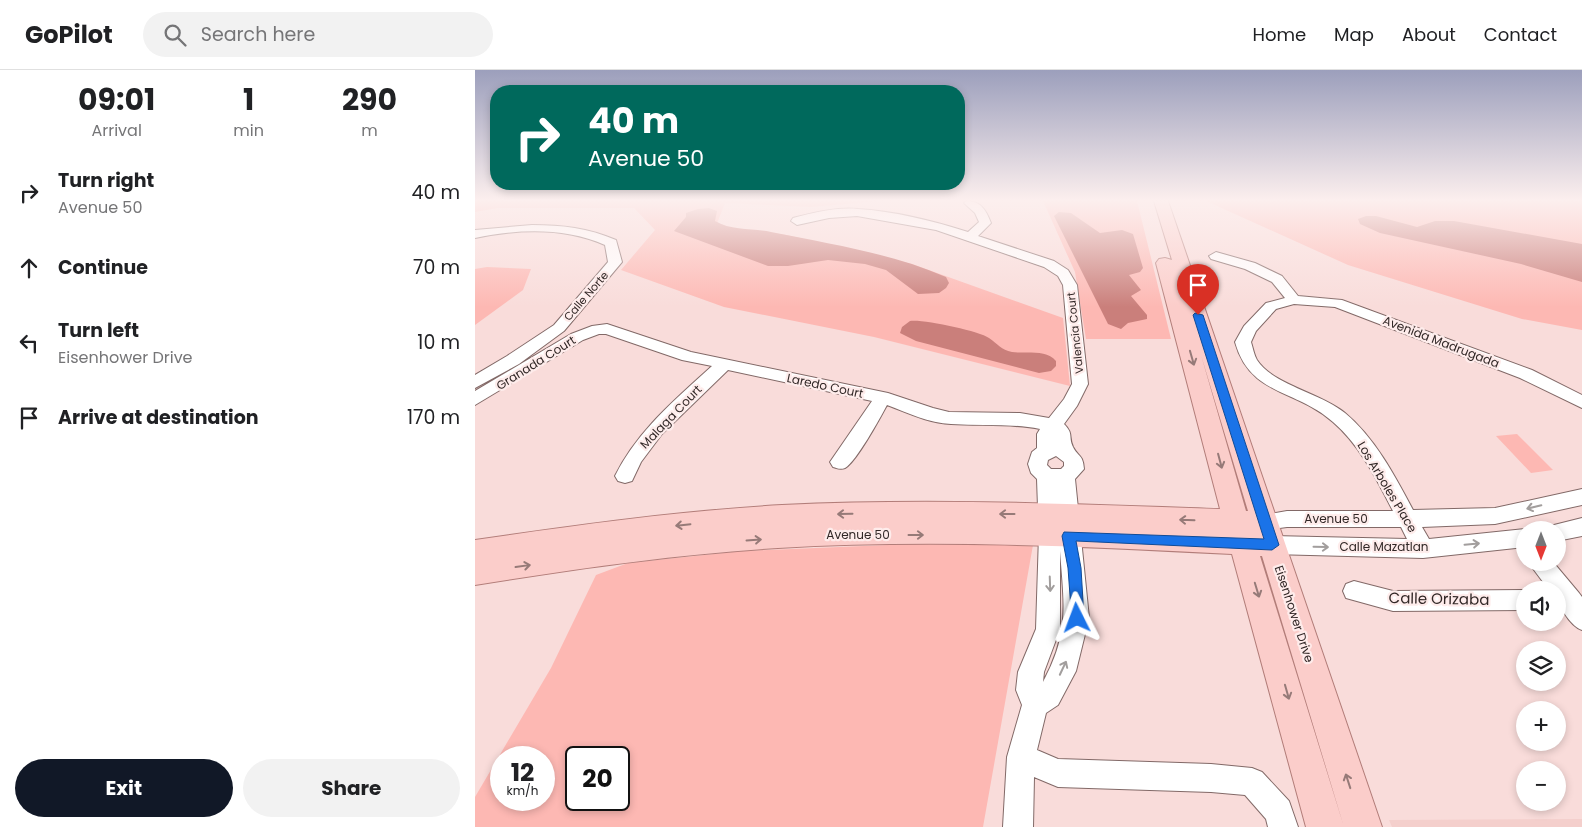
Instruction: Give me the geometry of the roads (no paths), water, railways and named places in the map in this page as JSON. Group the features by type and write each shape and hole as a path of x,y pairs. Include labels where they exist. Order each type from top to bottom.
{"main road":[{"path":"1157,236 1325,827"},
{"name":"Eisenhower Drive","path":"1172,236 1363,827"},
{"name":"Avenue 50","path":"475,552 592,535 757,518 893,513 1059,525 1269,533"},
{"name":"Avenue 50","path":"475,573 603,555 759,539 1059,525"}],"street":[{"name":"Calle Norte","path":"475,382 513,360 559,328 615,262 611,243 595,236"},
{"name":"Valencia Court","path":"972,236 1049,264 1063,273 1071,285 1081,375 1077,391 1055,426 1047,434 1055,451"},
{"path":"1216,256 1250,266 1277,279 1294,300"},
{"name":"Avenida Madrugada","path":"1294,300 1337,303 1370,314 1526,374 1581,401"},
{"name":"Los Arboles Place","path":"1294,300 1271,306 1249,329 1243,342 1249,362 1272,381 1324,406 1348,426 1369,452 1423,548"},
{"name":"Laredo Court","path":"597,329 617,332 665,349 724,364 883,398 949,418 1020,419 1055,426"},
{"name":"Granada Court","path":"475,399 577,337 597,329"},
{"name":"Malaga Court","path":"625,476 644,444 724,364"},
{"path":"840,462 862,433 883,398"},
{"name":"Valencia Court","path":"1055,451 1071,456 1075,464 1070,473 1056,476 1042,472 1037,464 1040,455 1055,451"},
{"name":"Valencia Court","path":"1056,476 1059,525"},
{"path":"1407,519 1495,516 1582,496"},
{"path":"1495,516 1516,536"},
{"name":"Avenue 50","path":"1269,533 1287,519 1407,519"},
{"path":"1018,827 1021,758 1035,705 1049,696 1067,662 1077,618 1075,568 1059,525"},
{"path":"1566,530 1582,527"},
{"name":"Calle Mazatlan","path":"1269,533 1423,548 1516,542"},
{"path":"1545,571 1570,607"},
{"name":"Calle Orizaba","path":"1354,591 1393,601 1516,600"},
{"path":"1021,758 1059,773 1211,778 1252,782 1279,811 1283,827"}]}
